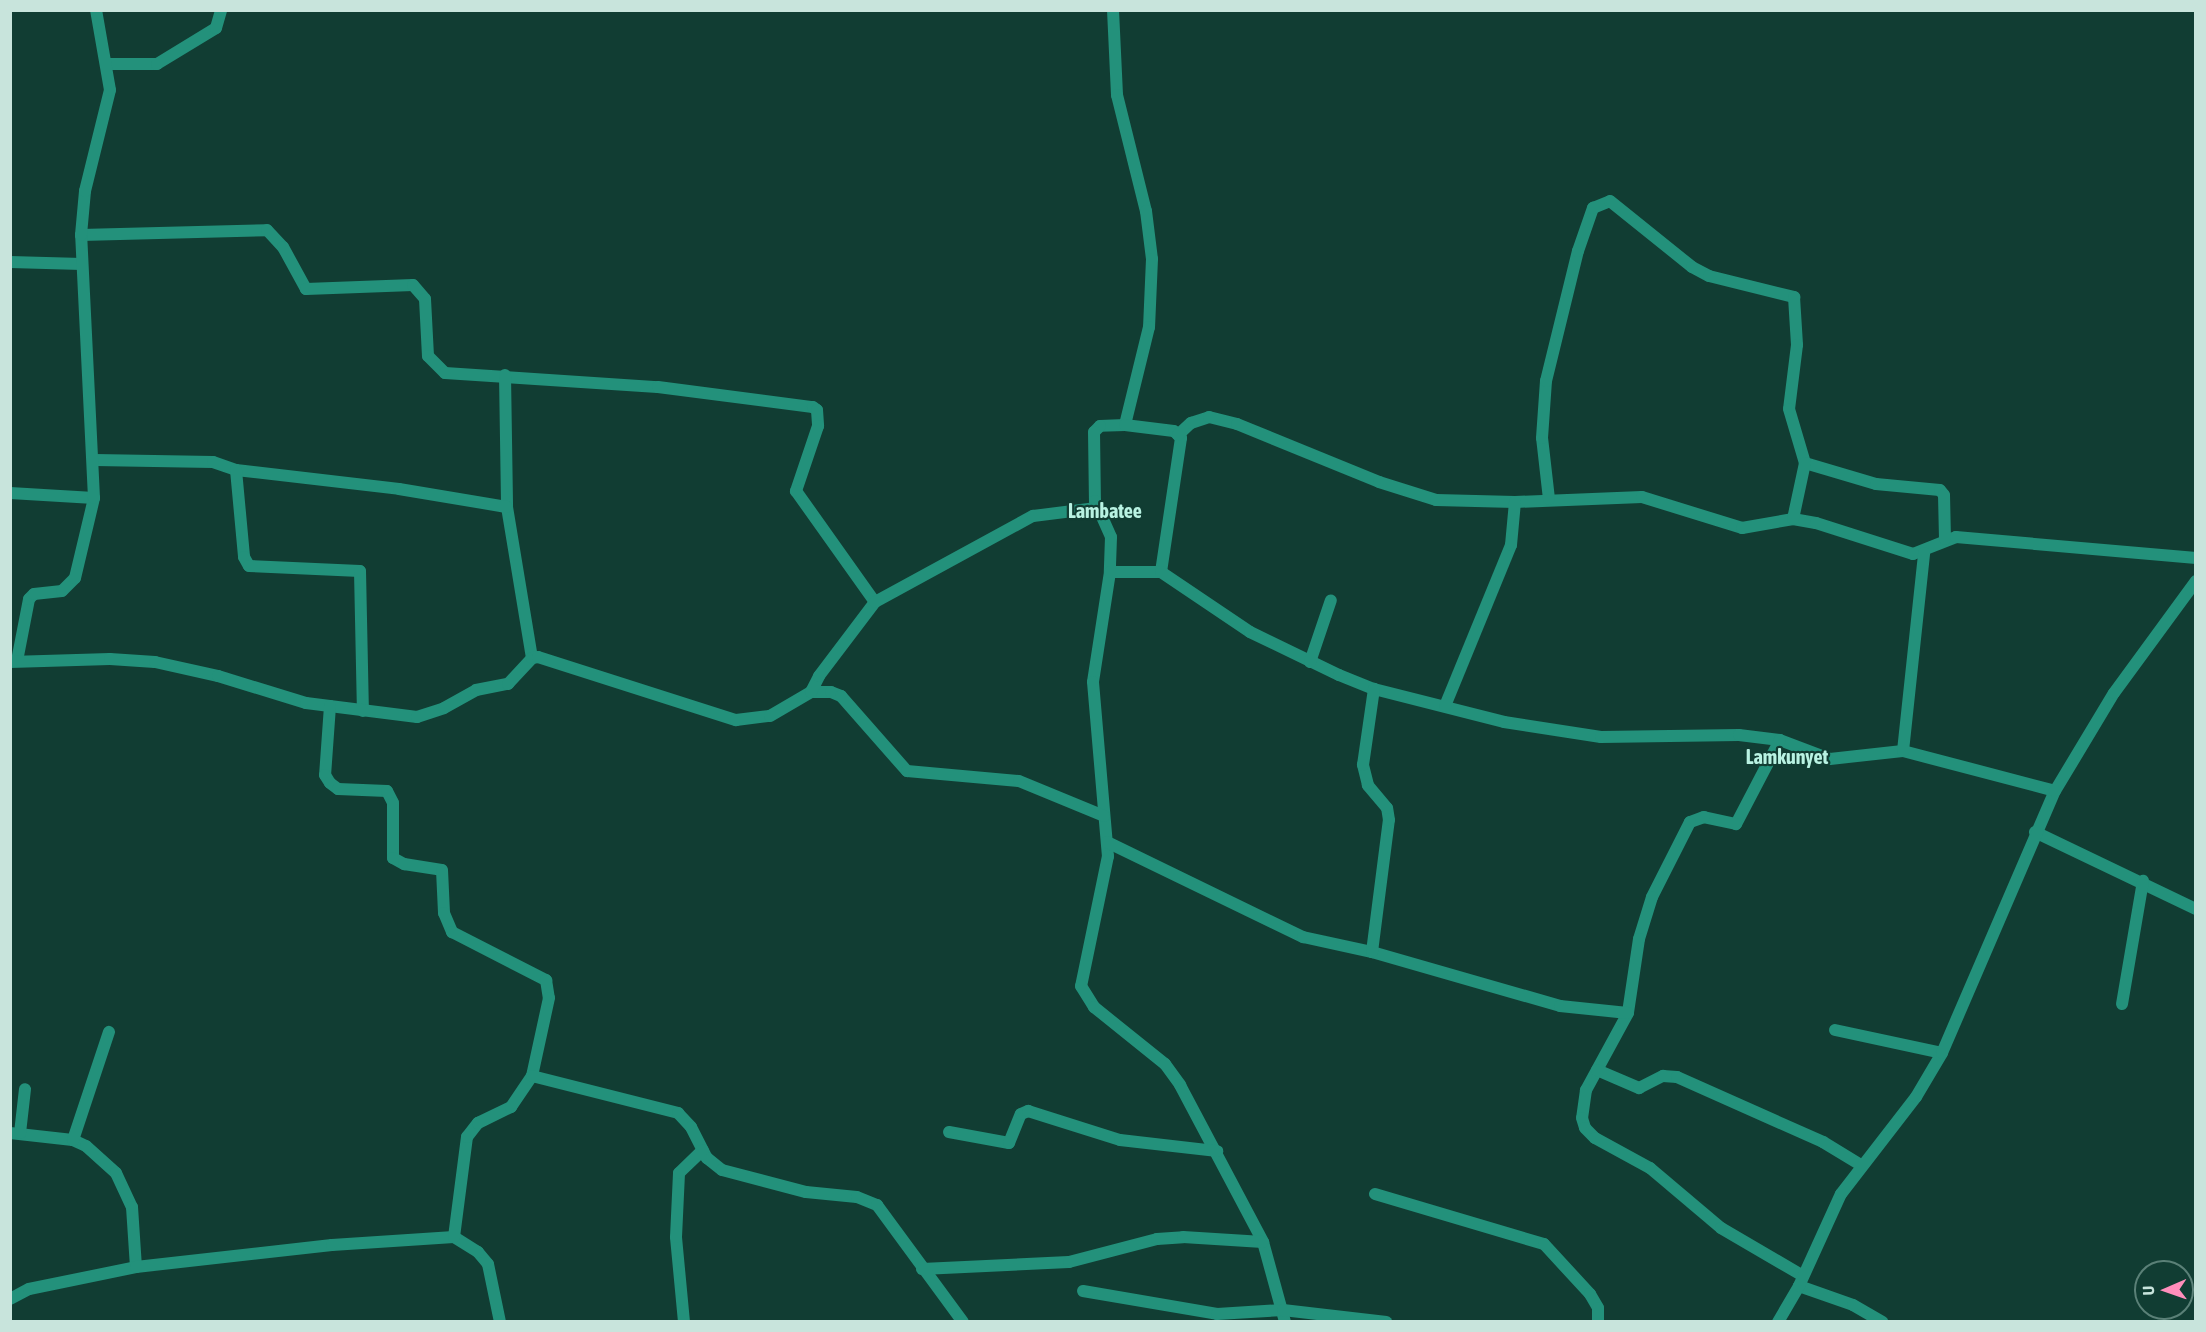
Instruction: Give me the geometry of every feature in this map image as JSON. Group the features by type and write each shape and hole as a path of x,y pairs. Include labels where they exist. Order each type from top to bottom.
{"street":[{"path":"96,10 110,90 85,191 81,235 95,460 94,498 75,578 62,591 34,594 30,599 14,661 155,662 330,706 409,716 431,714 476,690 514,680 532,658 507,507 505,375"},
{"path":"107,64 157,63 216,28 221,10"},
{"path":"1113,10 1117,95 1129,158 1146,211 1152,259 1149,327 1125,425"},
{"path":"1549,499 1542,438 1546,381 1578,251 1593,208 1605,201 1610,201 1701,272 1794,297 1797,345 1789,409 1805,463 1793,519"},
{"path":"81,235 267,230 283,247 306,289 413,285 425,299 428,356 444,373 505,375 658,387 813,406 817,410 818,426 795,490 875,602"},
{"path":"10,262 82,264"},
{"path":"1178,435 1191,423 1209,417 1238,424 1379,482 1436,500 1515,502 1642,497 1742,528 1793,519 1816,523 1902,552 1924,553 1945,539 1990,539 2196,558"},
{"path":"1178,435 1125,425 1100,426 1094,432 1096,508 1109,530 1110,572 1093,682 1107,842 1107,868 1081,986 1094,1006 1173,1073 1217,1151 1263,1242 1284,1316"},
{"path":"1161,572 1180,449 1178,435"},
{"path":"95,460 213,462 236,470 399,489 507,507"},
{"path":"1805,463 1876,484 1940,490 1944,495 1945,539"},
{"path":"236,470 244,557 249,566 353,568 362,575 363,711"},
{"path":"10,493 94,498"},
{"path":"1445,706 1511,545 1515,502"},
{"path":"812,692 819,676 875,602 1033,516 1096,508"},
{"path":"1903,751 1924,553"},
{"path":"1110,572 1161,572 1250,632 1310,662 1374,689 1504,722 1601,737 1739,735 1780,740 1830,759 1903,751 2055,791"},
{"path":"1778,1322 1801,1281 1841,1194 1861,1165 1916,1097 1942,1053 2035,832 2055,791 2114,693 2196,581"},
{"path":"1310,662 1331,600"},
{"path":"532,658 544,659 736,720 770,716 812,692 831,692 841,696 908,771 1019,781 1104,816"},
{"path":"1372,952 1389,820 1387,808 1368,785 1363,765 1374,689"},
{"path":"330,706 325,775 330,783 338,789 387,791 393,803 393,858 404,864 442,870 444,913 452,932 546,980 549,998 532,1076 511,1107 478,1123 467,1137 454,1237"},
{"path":"1780,740 1736,824 1704,817 1690,822 1652,897 1639,939 1628,1013 1597,1070 1583,1106 1585,1128 1595,1138 1650,1168 1721,1228 1801,1281 1883,1322"},
{"path":"2035,832 2143,881 2196,909"},
{"path":"1107,842 1290,933 1372,952 1560,1006 1628,1013"},
{"path":"2122,1004 2143,881"},
{"path":"1835,1030 1942,1053"},
{"path":"73,1140 108,1032"},
{"path":"1597,1070 1639,1088 1663,1076 1677,1077 1822,1143 1861,1165"},
{"path":"532,1076 678,1113 713,1165 750,1179 806,1192 857,1197 877,1205 906,1241 922,1269 963,1322"},
{"path":"25,1089 15,1133 73,1140 104,1161 126,1189 135,1229 136,1267"},
{"path":"949,1132 1009,1143 1021,1114 1028,1111 1120,1140 1217,1151"},
{"path":"684,1322 676,1237 679,1173 703,1150"},
{"path":"1375,1194 1539,1241 1563,1261 1590,1294 1598,1308 1598,1322"},
{"path":"10,1299 29,1289 136,1267 332,1245 454,1237 477,1252 488,1264 500,1322"},
{"path":"922,1269 1070,1262 1157,1239 1183,1237 1263,1242"},
{"path":"1083,1291 1152,1300 1189,1316 1217,1314 1284,1316 1386,1322"}],"district":[{"name":"Lambatee","path":"1105,510"},
{"name":"Lamkunyet","path":"1787,756"}]}
